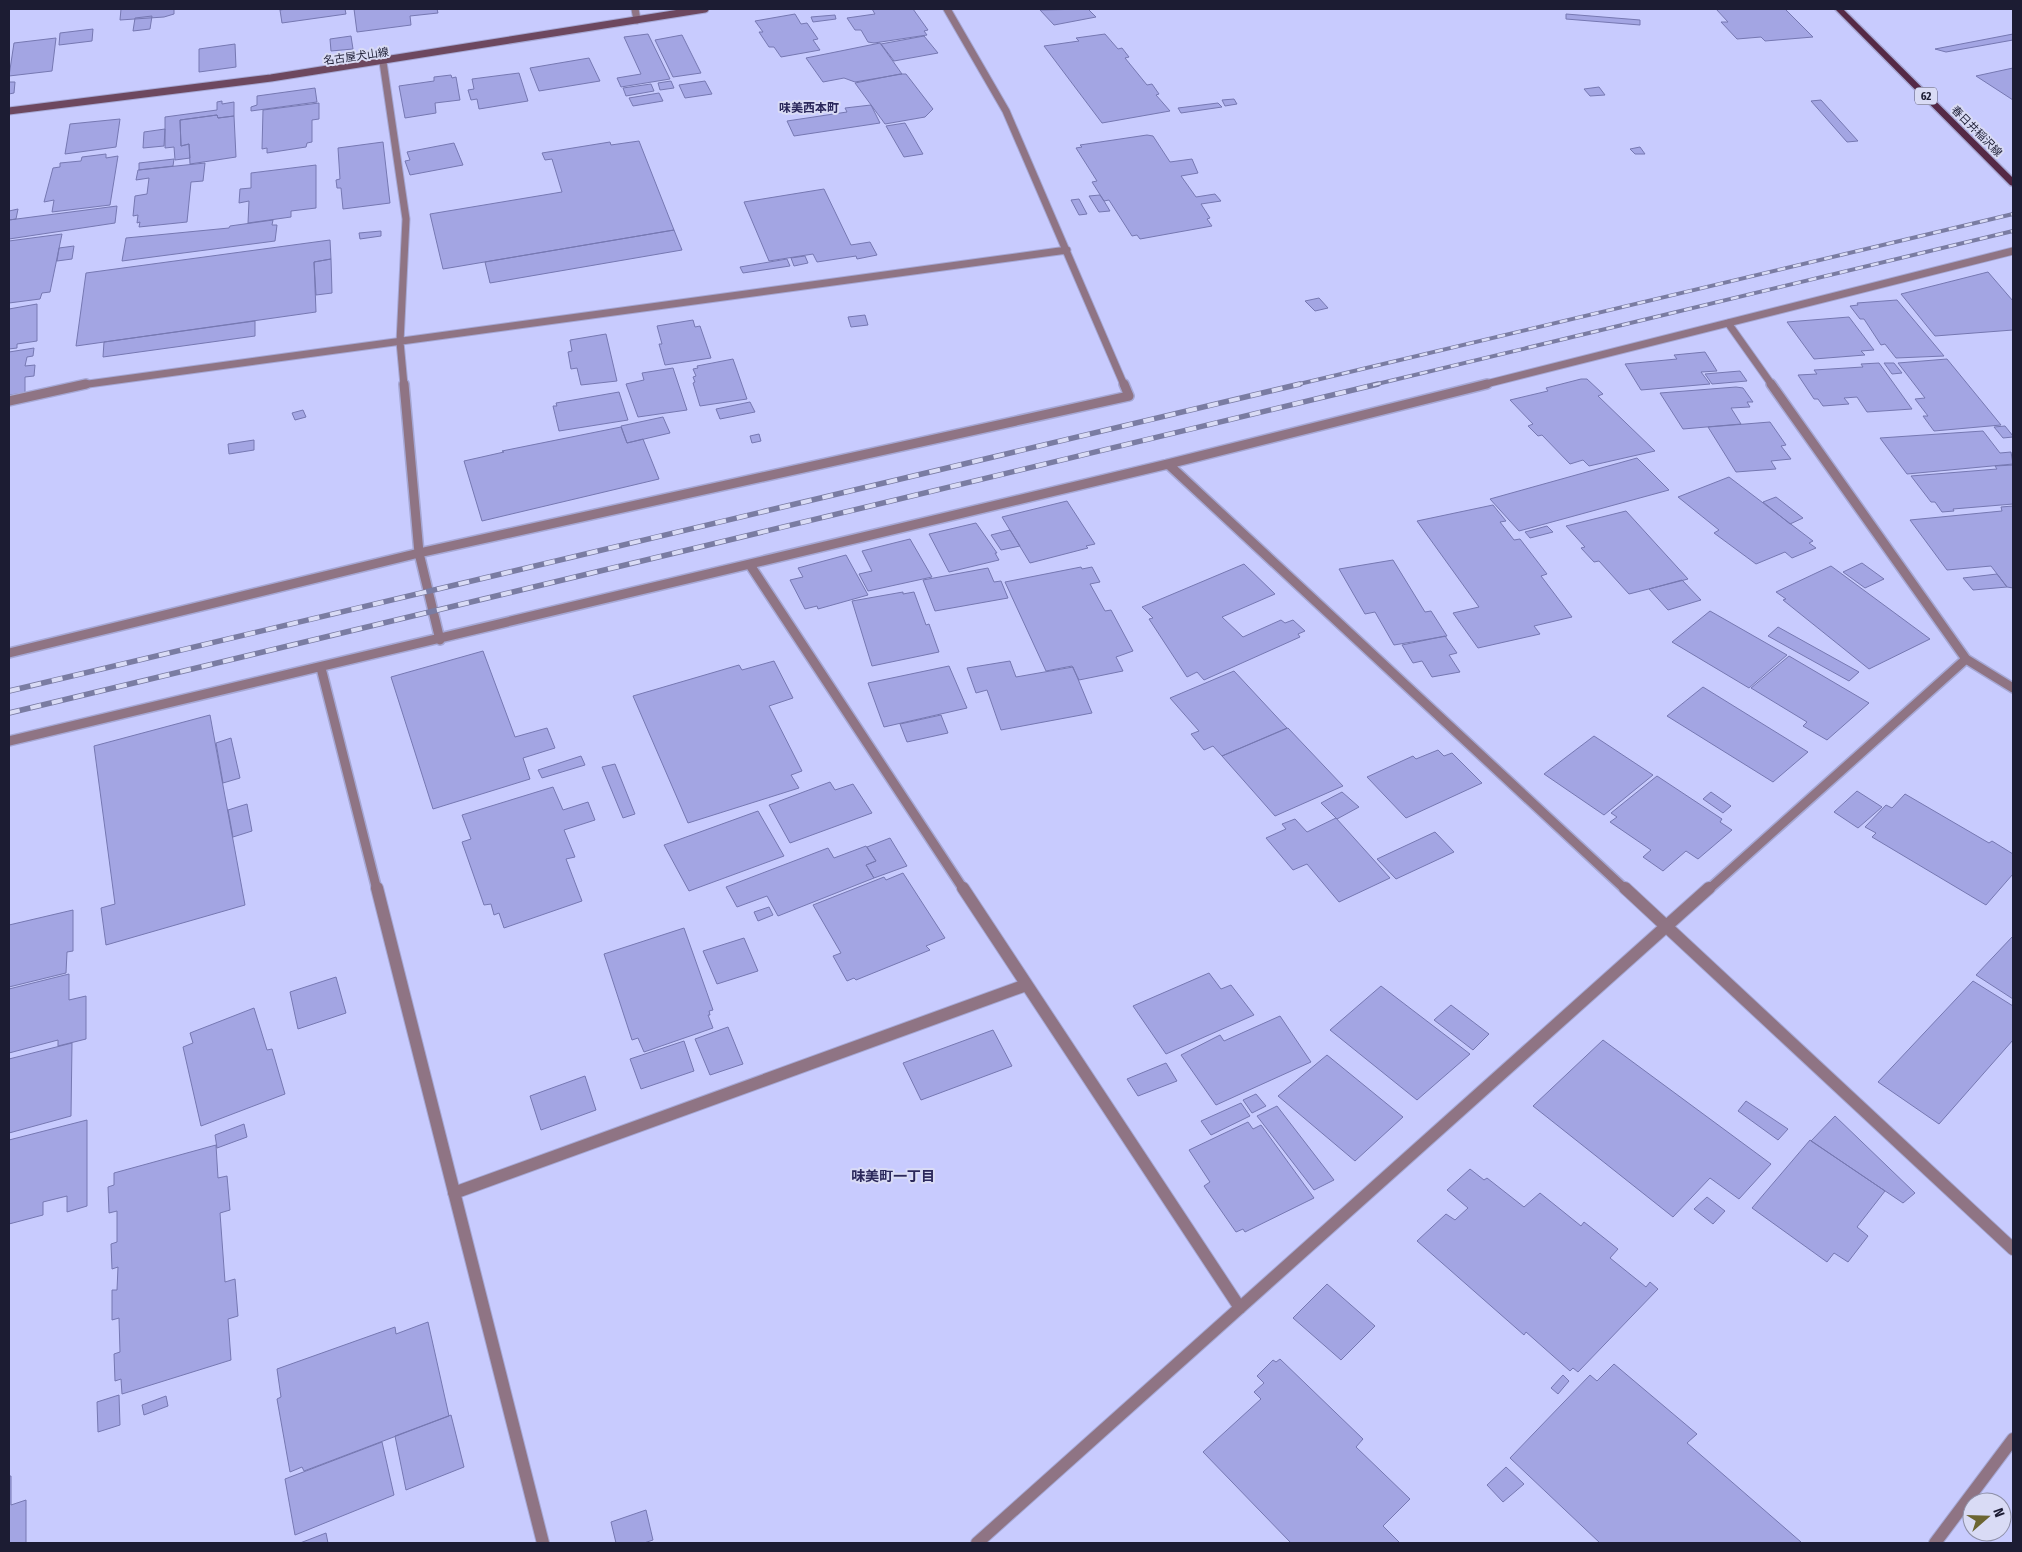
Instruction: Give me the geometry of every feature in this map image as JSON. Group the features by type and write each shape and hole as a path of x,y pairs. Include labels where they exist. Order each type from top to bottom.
{"main road":[{"name":"名古屋犬山線","path":"9,112 138,98 383,62 705,9"},
{"name":"春日井稲沢線","path":"1839,9 2013,183"}],"street":[{"path":"636,9 637,20"},
{"path":"9,653 420,553 1129,396 1006,111 947,9"},
{"path":"383,62 406,219 400,342 420,553 440,640"},
{"path":"9,401 33,398 91,382 400,342 1067,250"},
{"path":"9,741 440,640 1168,464 2013,251"},
{"path":"1728,323 1966,659 2013,688"},
{"path":"1168,464 2013,1249"},
{"path":"750,565 1240,1308"},
{"path":"976,1543 1667,928 1966,659"},
{"path":"321,668 542,1543"},
{"path":"454,1193 1026,985"},
{"path":"1935,1543 2013,1439"}],"building":[{"path":"121,9 174,9 174,14 164,17 120,20"},
{"path":"345,9 346,14 282,23 280,10"},
{"path":"354,9 437,9 438,13 410,16 411,25 357,32"},
{"path":"872,9 913,9 928,30 924,31 927,35 874,43 868,42 861,30 855,30 847,18 875,14"},
{"path":"1088,9 1096,17 1054,25 1040,10"},
{"path":"1716,9 1785,9 1813,37 1765,41 1761,37 1737,39 1721,22 1728,22"},
{"path":"795,14 801,24 807,23 818,39 813,40 820,50 781,57 774,47 769,47 759,32 763,32 755,21"},
{"path":"1566,14 1640,20 1640,25 1566,19"},
{"path":"835,15 836,19 813,22 811,17"},
{"path":"152,16 150,29 133,31 135,18"},
{"path":"93,29 92,41 59,45 60,33"},
{"path":"648,34 670,79 621,87 617,78 641,74 624,37"},
{"path":"1105,34 1118,49 1122,48 1129,57 1125,58 1147,85 1152,84 1159,94 1156,95 1170,111 1102,123 1044,46 1079,41 1076,38"},
{"path":"2013,34 2013,40 1946,52 1935,49"},
{"path":"682,35 701,73 673,77 655,40"},
{"path":"351,36 353,49 331,51 330,39"},
{"path":"924,36 938,53 894,61 881,44"},
{"path":"56,38 52,71 9,76 14,43"},
{"path":"880,43 902,74 855,82 844,78 823,82 806,58"},
{"path":"235,44 236,67 199,72 199,49"},
{"path":"589,58 600,81 539,91 530,68"},
{"path":"2013,68 2013,100 1976,76"},
{"path":"519,73 528,101 479,109 477,99 471,100 468,90 474,89 472,79"},
{"path":"906,74 933,109 925,117 885,124 855,83"},
{"path":"451,75 452,78 456,77 460,100 435,103 436,113 405,118 399,86 434,81 434,77"},
{"path":"671,81 674,88 660,90 658,83"},
{"path":"705,81 712,94 685,98 679,85"},
{"path":"9,82 15,82 14,93 9,94"},
{"path":"651,84 654,91 626,96 623,88"},
{"path":"1599,87 1605,95 1590,96 1584,89"},
{"path":"315,88 317,102 251,111 251,107 257,105 257,96"},
{"path":"659,93 663,101 633,106 629,98"},
{"path":"1234,99 1237,104 1225,106 1222,100"},
{"path":"1821,100 1858,141 1847,142 1811,101"},
{"path":"222,101 222,104 234,102 234,116 218,118 217,115 180,120 181,146 189,144 190,158 175,160 174,147 165,148 165,117 217,110 217,102"},
{"path":"319,103 319,119 312,120 312,142 307,143 306,147 267,153 267,148 262,149 263,110"},
{"path":"1218,103 1222,107 1181,113 1178,108"},
{"path":"871,105 880,123 794,136 787,121 847,112 845,108"},
{"path":"217,115 218,118 234,116 236,157 190,164 189,144 181,146 180,120"},
{"path":"120,119 116,147 65,154 70,124"},
{"path":"905,123 923,154 904,157 886,126"},
{"path":"165,129 164,146 143,148 144,132"},
{"path":"1147,135 1153,136 1170,162 1192,159 1198,173 1181,176 1196,197 1215,194 1221,201 1201,204 1210,218 1207,219 1212,226 1140,239 1137,235 1132,236 1109,200 1104,201 1092,182 1097,181 1076,148 1082,147 1080,145"},
{"path":"639,141 674,230 443,269 430,214 562,192 552,159 545,160 542,153 610,142 611,145"},
{"path":"383,142 390,203 343,209 341,188 337,188 336,180 340,179 338,148"},
{"path":"454,143 463,165 410,175 405,161 410,160 407,152"},
{"path":"1640,147 1645,154 1635,154 1630,149"},
{"path":"106,154 106,158 118,156 110,205 52,212 54,200 44,202 53,168 60,167 60,163 81,161 82,157"},
{"path":"174,159 173,166 139,170 139,163"},
{"path":"205,163 203,181 191,182 187,222 139,227 140,222 137,223 138,215 133,216 135,196 147,194 149,178 136,180 138,170"},
{"path":"316,165 316,208 291,211 291,217 248,223 249,201 239,203 240,189 251,188 251,173"},
{"path":"824,189 851,245 870,242 877,255 857,259 856,256 817,262 813,254 769,261 744,202"},
{"path":"1100,195 1110,211 1099,212 1089,196"},
{"path":"1079,199 1087,214 1079,215 1071,200"},
{"path":"117,206 115,223 9,239 9,220"},
{"path":"18,209 16,219 9,220 9,211"},
{"path":"273,220 272,225 277,225 275,241 122,261 126,238 229,228 230,226"},
{"path":"674,230 682,250 490,283 485,262"},
{"path":"381,231 381,236 360,239 359,233"},
{"path":"62,234 50,292 42,293 40,299 9,303 9,241"},
{"path":"330,240 331,259 314,262 316,312 76,346 86,273"},
{"path":"74,246 72,259 57,261 59,248"},
{"path":"805,256 808,263 794,266 791,258"},
{"path":"331,259 332,293 316,295 314,262"},
{"path":"787,259 790,266 743,273 740,267"},
{"path":"1988,272 2013,301 2013,330 1935,336 1901,294"},
{"path":"1319,298 1328,308 1315,311 1305,301"},
{"path":"1897,300 1944,356 1896,358 1885,344 1881,345 1864,319 1860,319 1850,306 1858,305 1857,303"},
{"path":"37,304 37,341 17,344 17,348 9,349 9,309"},
{"path":"865,315 868,325 851,327 848,317"},
{"path":"1849,317 1874,350 1861,351 1865,355 1814,359 1787,322"},
{"path":"693,320 695,327 700,326 711,358 665,365 659,344 662,344 657,326"},
{"path":"255,321 255,336 103,357 104,342"},
{"path":"606,334 617,381 581,385 577,368 571,369 568,352 572,351 570,340"},
{"path":"34,348 33,356 27,357 25,366 35,365 34,376 25,377 25,393 9,395 9,352"},
{"path":"1705,352 1717,371 1701,372 1710,384 1641,390 1625,364 1677,359 1674,355"},
{"path":"733,359 747,399 700,406 693,383 695,382 693,377 696,376 693,369 698,368 697,366"},
{"path":"1947,359 2001,425 1934,431 1923,416 1928,416 1915,399 1925,398 1898,363"},
{"path":"1879,363 1912,409 1867,412 1857,397 1844,398 1849,404 1823,406 1818,399 1814,399 1798,375 1817,374 1814,370 1863,367 1861,364"},
{"path":"1884,363 1894,363 1902,373 1892,374"},
{"path":"673,368 687,410 638,417 626,384 644,380 642,373"},
{"path":"1740,371 1747,381 1712,384 1705,374"},
{"path":"1587,379 1603,394 1598,396 1655,451 1589,466 1583,460 1570,464 1542,435 1538,436 1528,426 1533,424 1510,400 1548,391 1546,388"},
{"path":"1743,388 1753,402 1747,402 1750,407 1731,408 1741,424 1683,429 1660,393"},
{"path":"619,392 628,420 559,431 553,406 557,406 556,403"},
{"path":"750,402 755,412 720,419 716,409"},
{"path":"303,410 306,417 295,420 292,413"},
{"path":"663,417 670,433 627,443 621,426"},
{"path":"1770,422 1786,445 1781,446 1791,459 1771,461 1776,469 1736,472 1708,427"},
{"path":"2005,426 2013,437 2003,438 1994,427"},
{"path":"621,427 627,443 643,439 659,479 482,521 464,461 504,452 502,451"},
{"path":"1983,431 2000,453 2011,452 2013,464 1907,474 1880,438"},
{"path":"759,434 761,441 752,443 750,436"},
{"path":"254,440 254,450 229,454 228,444"},
{"path":"1637,458 1669,490 1519,531 1490,499"},
{"path":"2013,465 2013,504 1953,509 1954,511 1942,512 1935,502 1931,502 1911,476 1997,469 1995,466"},
{"path":"1729,477 1813,541 1809,543 1816,548 1792,558 1785,552 1756,564 1714,533 1719,530 1678,497"},
{"path":"1776,497 1803,518 1790,524 1763,502"},
{"path":"1067,501 1095,544 1086,546 1088,548 1030,563 1002,517"},
{"path":"1493,505 1506,521 1500,522 1514,540 1520,539 1547,574 1541,576 1572,617 1534,626 1540,634 1478,648 1453,613 1479,607 1417,521"},
{"path":"2013,506 2013,588 2007,587 1991,566 1947,570 1910,520 2002,511 2001,507"},
{"path":"1626,511 1688,579 1629,594 1599,561 1594,562 1581,548 1585,547 1566,526"},
{"path":"976,523 997,553 995,553 999,560 949,572 929,534"},
{"path":"1547,526 1553,532 1530,538 1525,532"},
{"path":"1010,530 1020,546 1001,550 991,535"},
{"path":"910,539 932,577 868,591 859,574 872,571 862,551"},
{"path":"846,555 868,595 818,609 817,606 805,609 790,580 803,577 798,568"},
{"path":"1393,560 1425,612 1431,611 1447,636 1394,645 1375,612 1365,614 1339,569"},
{"path":"1862,563 1884,579 1865,588 1843,572"},
{"path":"1244,564 1275,594 1222,617 1243,637 1281,620 1285,623 1293,620 1305,631 1298,634 1300,637 1204,680 1197,672 1187,677 1149,619 1153,618 1142,607"},
{"path":"1831,566 1930,639 1869,669 1783,600 1786,599 1776,592"},
{"path":"1081,567 1082,569 1092,567 1100,582 1090,584 1105,611 1111,610 1133,651 1116,657 1123,671 1079,680 1072,666 1046,671 1005,582"},
{"path":"988,568 994,582 1001,581 1008,598 935,611 923,580"},
{"path":"1997,574 2007,587 1973,590 1963,578"},
{"path":"1682,580 1701,600 1668,610 1649,589"},
{"path":"903,592 903,594 914,592 926,625 929,624 939,652 872,666 852,601"},
{"path":"1710,611 1787,655 1749,688 1672,642"},
{"path":"1778,627 1859,672 1849,681 1768,636"},
{"path":"1445,636 1457,653 1449,655 1460,672 1432,677 1422,661 1413,663 1402,645"},
{"path":"483,651 515,737 547,728 555,748 523,758 530,779 433,809 391,677"},
{"path":"1789,656 1869,703 1827,740 1803,726 1807,722 1751,688"},
{"path":"774,661 793,698 769,706 802,771 791,775 799,788 688,823 633,696 739,665 742,670"},
{"path":"1010,661 1016,677 1073,667 1092,713 1001,730 987,690 976,693 967,668"},
{"path":"949,666 967,708 884,727 868,683"},
{"path":"1234,671 1287,728 1222,756 1213,746 1204,750 1191,734 1199,731 1170,698"},
{"path":"1703,687 1808,752 1773,782 1667,716"},
{"path":"210,715 245,905 106,945 101,908 115,904 94,746"},
{"path":"941,715 948,733 907,742 900,724"},
{"path":"1288,728 1343,786 1275,816 1222,756"},
{"path":"1594,736 1653,775 1604,815 1544,774"},
{"path":"231,738 240,778 223,783 216,743"},
{"path":"1438,750 1444,756 1452,753 1482,783 1406,818 1367,777 1413,756 1416,759"},
{"path":"581,756 585,765 542,778 538,770"},
{"path":"615,764 635,814 623,818 602,767"},
{"path":"1657,776 1722,819 1720,822 1732,830 1698,859 1686,851 1663,871 1643,857 1651,850 1610,822 1617,817 1611,813"},
{"path":"830,782 835,790 853,784 872,813 790,843 769,805"},
{"path":"553,787 563,810 588,802 595,820 564,830 575,857 566,859 582,901 504,928 499,913 494,915 491,904 484,905 462,842 471,839 462,815"},
{"path":"1857,791 1882,807 1858,828 1834,812"},
{"path":"1342,792 1359,807 1337,819 1321,803"},
{"path":"1711,792 1731,806 1723,813 1703,799"},
{"path":"1905,794 1989,843 1992,841 2013,854 2013,874 1986,905 1872,837 1876,833 1865,827 1886,805 1892,808"},
{"path":"247,804 252,831 233,837 228,810"},
{"path":"758,811 784,856 689,891 664,845"},
{"path":"1336,818 1390,878 1339,902 1307,864 1293,870 1266,838 1286,829 1282,824 1295,819 1307,832"},
{"path":"1435,832 1454,852 1396,879 1377,859"},
{"path":"890,838 907,866 874,878 866,865 876,861 867,847"},
{"path":"866,846 876,861 866,865 874,878 778,916 767,896 737,907 726,887 828,848 834,858"},
{"path":"903,873 945,938 926,946 930,950 856,980 854,978 847,981 833,956 841,953 813,905 884,877 886,880"},
{"path":"769,907 773,915 758,921 754,912"},
{"path":"73,910 73,951 67,952 66,973 9,987 9,925"},
{"path":"684,928 713,1010 709,1011 710,1015 708,1015 713,1028 644,1052 638,1038 632,1040 604,954"},
{"path":"2013,936 2013,999 1976,975"},
{"path":"744,938 758,971 717,984 703,951"},
{"path":"1209,973 1221,989 1231,985 1254,1015 1166,1054 1133,1006"},
{"path":"69,974 69,1000 86,996 86,1039 58,1046 58,1040 9,1053 9,989"},
{"path":"336,977 346,1013 298,1029 290,992"},
{"path":"1973,981 2013,1006 2013,1040 1939,1124 1878,1082"},
{"path":"1381,986 1470,1054 1417,1100 1330,1030"},
{"path":"1451,1005 1489,1034 1473,1050 1434,1020"},
{"path":"254,1008 267,1050 272,1049 285,1094 201,1126 183,1047 193,1043 190,1033"},
{"path":"1280,1016 1311,1062 1216,1105 1181,1055 1220,1035 1224,1041"},
{"path":"728,1027 743,1064 710,1075 695,1039"},
{"path":"993,1030 1012,1066 921,1100 903,1063"},
{"path":"1603,1040 1771,1164 1739,1199 1710,1178 1673,1217 1533,1106"},
{"path":"684,1041 694,1071 641,1089 630,1059"},
{"path":"72,1043 71,1116 9,1133 9,1059"},
{"path":"1327,1055 1403,1117 1355,1161 1278,1096"},
{"path":"1166,1063 1177,1081 1138,1096 1127,1079"},
{"path":"585,1076 596,1110 541,1130 530,1096"},
{"path":"1256,1094 1266,1106 1252,1113 1243,1100"},
{"path":"1746,1101 1788,1129 1778,1140 1738,1111"},
{"path":"1241,1103 1250,1116 1211,1135 1201,1121"},
{"path":"1277,1106 1334,1180 1314,1190 1257,1116"},
{"path":"1835,1116 1915,1193 1903,1203 1811,1141"},
{"path":"87,1120 87,1206 67,1212 67,1196 43,1202 43,1215 9,1224 9,1140"},
{"path":"1248,1122 1253,1129 1261,1125 1314,1198 1245,1232 1243,1229 1236,1232 1204,1186 1210,1182 1189,1150"},
{"path":"244,1124 247,1137 217,1148 215,1135"},
{"path":"1810,1140 1885,1191 1857,1227 1868,1236 1848,1262 1834,1253 1827,1262 1752,1208"},
{"path":"216,1145 218,1178 227,1176 230,1210 220,1213 225,1282 235,1279 238,1316 228,1319 231,1360 122,1394 121,1379 115,1381 114,1354 120,1352 119,1318 112,1320 112,1290 117,1290 118,1267 112,1269 111,1244 117,1242 117,1211 109,1213 108,1187 114,1185 114,1173"},
{"path":"1470,1169 1484,1180 1487,1178 1524,1207 1540,1193 1581,1226 1584,1222 1618,1249 1610,1258 1646,1287 1650,1282 1658,1289 1578,1372 1573,1368 1570,1371 1526,1332 1524,1335 1417,1241 1446,1214 1455,1220 1468,1208 1447,1190"},
{"path":"1707,1197 1725,1211 1713,1224 1694,1209"},
{"path":"1327,1284 1375,1326 1341,1360 1293,1318"},
{"path":"428,1322 449,1416 304,1471 302,1467 290,1472 277,1399 281,1397 277,1369 395,1327 396,1334"},
{"path":"1280,1359 1363,1439 1356,1447 1410,1499 1383,1526 1400,1543 1291,1543 1203,1452 1261,1399 1254,1392 1264,1383 1257,1376 1273,1360 1276,1362"},
{"path":"1614,1364 1697,1434 1687,1443 1801,1542 1600,1543 1510,1458 1590,1375 1597,1381"},
{"path":"1563,1375 1569,1381 1558,1394 1551,1388"},
{"path":"119,1395 120,1425 98,1432 97,1402"},
{"path":"166,1396 168,1406 144,1415 142,1405"},
{"path":"451,1415 464,1467 406,1490 395,1436"},
{"path":"382,1442 394,1495 295,1535 285,1479"},
{"path":"1506,1467 1524,1484 1503,1502 1487,1485"},
{"path":"9,1476 11,1476 11,1505 26,1500 26,1543 9,1543"},
{"path":"646,1510 653,1540 644,1543 616,1543 611,1522"},
{"path":"326,1533 328,1543 300,1543"}],"railway":[{"path":"1295,385 2013,214"},
{"path":"1373,385 2013,231"},
{"path":"9,691 1300,384"},
{"path":"9,713 1378,384"}],"district":[{"name":"味美西本町","path":"809,108"},
{"name":"味美町一丁目","path":"893,1176"}]}
